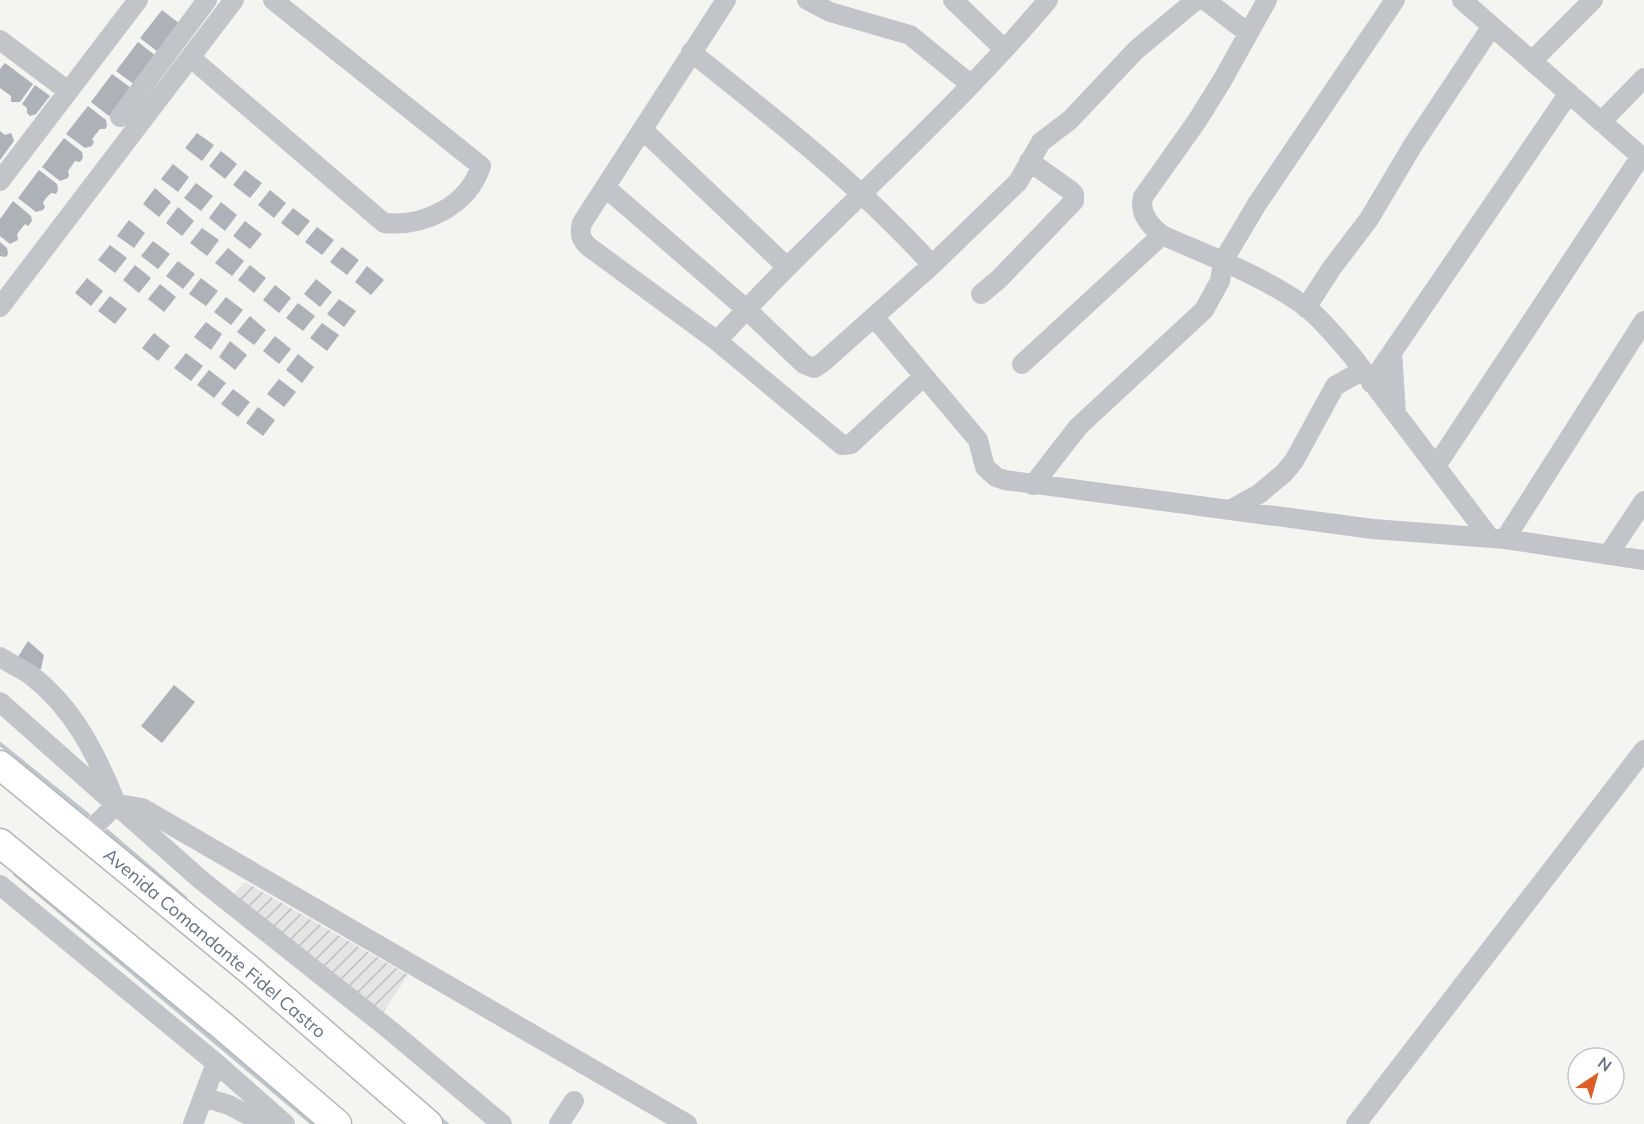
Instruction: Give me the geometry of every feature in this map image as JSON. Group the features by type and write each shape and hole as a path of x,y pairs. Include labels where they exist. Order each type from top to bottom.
{"highway":[{"name":"Avenida Comandante Fidel Castro","path":"0,765 252,972 428,1124"},
{"path":"0,843 225,1028 337,1124"}],"street":[{"path":"0,181 138,0"},
{"path":"120,117 207,0"},
{"path":"0,307 234,0"},
{"path":"191,58 384,223 412,222 442,213 455,204 476,180 481,166 273,0"},
{"path":"726,0 582,223 579,230 584,243 717,341 843,445 851,444 924,376"},
{"path":"807,0 830,12 910,35 970,84"},
{"path":"953,0 1004,49"},
{"path":"717,341 787,267 1004,49 1048,0"},
{"path":"605,187 746,309 798,358 814,368 932,265 1018,182 1041,142 1070,120 1136,50 1196,0"},
{"path":"1205,0 1248,33"},
{"path":"1267,0 1197,121 1143,197 1144,214 1155,230 1162,235 1223,261 1306,308 1329,328 1436,466 1498,538"},
{"path":"1033,484 1078,427 1204,310 1214,296 1220,281 1223,261 1257,204 1395,0"},
{"path":"1436,466 1642,158 1462,0"},
{"path":"1532,61 1593,0"},
{"path":"1306,308 1331,269 1369,219 1413,145 1492,26"},
{"path":"0,40 68,92"},
{"path":"691,52 799,138 862,192 932,265"},
{"path":"1601,122 1644,78"},
{"path":"1230,510 1259,494 1284,473 1294,461 1335,386 1367,376 1392,352 1569,93"},
{"path":"643,130 787,267"},
{"path":"981,294 999,279 1074,201 1074,194 1071,191 1029,161"},
{"path":"1022,364 1162,235"},
{"path":"874,317 978,440 982,460 990,472 1005,480 1373,529 1498,538 1644,560"},
{"path":"1498,538 1644,321"},
{"path":"1392,352 1396,414"},
{"path":"1608,555 1644,501"},
{"path":"0,657 32,676 72,716 98,759 117,804"},
{"path":"0,702 201,880 390,1030 502,1124"},
{"path":"1356,1124 1644,750"},
{"path":"86,834 117,804"},
{"path":"117,804 142,808 687,1124"},
{"path":"0,885 216,1063 285,1124"},
{"path":"193,1124 216,1063"},
{"path":"203,1097 229,1106 265,1124"},
{"path":"559,1124 574,1101"}],"shaded area":[{"path":"245,882 408,975 382,1014 233,895"}],"building":[{"path":"162,10 180,24 158,52 140,38"},
{"path":"138,42 156,56 135,85 116,71"},
{"path":"5,63 33,84 20,102 11,102 11,96 0,88 0,69"},
{"path":"112,74 131,88 113,115 109,116 91,102"},
{"path":"35,85 50,96 36,114 30,116 27,108 22,104"},
{"path":"88,106 106,120 107,126 105,129 100,129 92,139 94,142 92,146 85,148 66,134"},
{"path":"0,131 5,135 11,133 14,141 0,160"},
{"path":"197,133 214,145 202,161 185,148"},
{"path":"64,138 82,152 83,158 80,162 75,161 68,171 68,178 60,181 42,167"},
{"path":"221,151 237,164 225,179 209,166"},
{"path":"173,164 189,177 178,192 161,179"},
{"path":"39,170 57,184 58,190 56,194 51,193 46,198 43,210 36,212 18,198"},
{"path":"245,170 262,183 250,198 233,185"},
{"path":"196,183 213,196 201,211 184,198"},
{"path":"155,188 171,202 159,217 143,204"},
{"path":"270,190 286,203 274,218 258,205"},
{"path":"13,201 31,216 32,221 28,226 25,224 17,234 18,240 10,244 0,236 0,219"},
{"path":"221,202 237,215 225,231 209,218"},
{"path":"178,207 194,221 182,236 166,223"},
{"path":"293,208 310,221 298,236 281,223"},
{"path":"129,220 145,233 134,248 117,236"},
{"path":"245,221 262,234 250,249 233,236"},
{"path":"317,227 334,240 322,255 305,242"},
{"path":"202,228 219,240 207,256 190,243"},
{"path":"153,241 170,254 158,269 141,256"},
{"path":"0,242 7,248 6,257 0,256"},
{"path":"110,245 127,258 115,273 98,260"},
{"path":"342,247 359,260 347,275 330,262"},
{"path":"228,248 244,261 232,276 215,263"},
{"path":"178,261 195,274 183,289 166,276"},
{"path":"135,265 151,278 139,293 123,280"},
{"path":"250,265 266,278 254,293 238,280"},
{"path":"367,266 384,280 371,295 355,282"},
{"path":"87,278 103,291 91,306 75,293"},
{"path":"201,278 218,291 206,306 189,294"},
{"path":"316,279 332,292 320,307 304,294"},
{"path":"160,284 176,297 164,312 148,299"},
{"path":"275,285 291,298 279,313 263,300"},
{"path":"110,296 127,309 115,324 98,311"},
{"path":"226,297 243,310 231,325 214,312"},
{"path":"339,299 356,311 344,327 327,314"},
{"path":"298,303 315,316 303,331 286,318"},
{"path":"250,316 266,330 254,345 237,332"},
{"path":"206,322 222,334 211,350 194,337"},
{"path":"322,323 339,335 327,351 310,338"},
{"path":"154,333 170,346 158,361 142,348"},
{"path":"275,336 291,349 279,364 263,351"},
{"path":"230,341 247,355 235,370 219,357"},
{"path":"186,353 203,366 191,381 174,368"},
{"path":"298,354 314,367 302,383 286,370"},
{"path":"209,370 226,383 214,398 197,385"},
{"path":"279,379 296,392 284,407 267,394"},
{"path":"233,389 250,402 238,417 221,404"},
{"path":"258,407 275,420 263,436 246,423"},
{"path":"28,641 44,655 41,669 30,671 16,660"},
{"path":"174,685 195,702 162,743 141,726"}],"waterway":[{"path":"0,744 88,815"},
{"path":"107,831 185,898"},
{"path":"15,874 313,1124"},
{"path":"438,1117 447,1124"}]}
